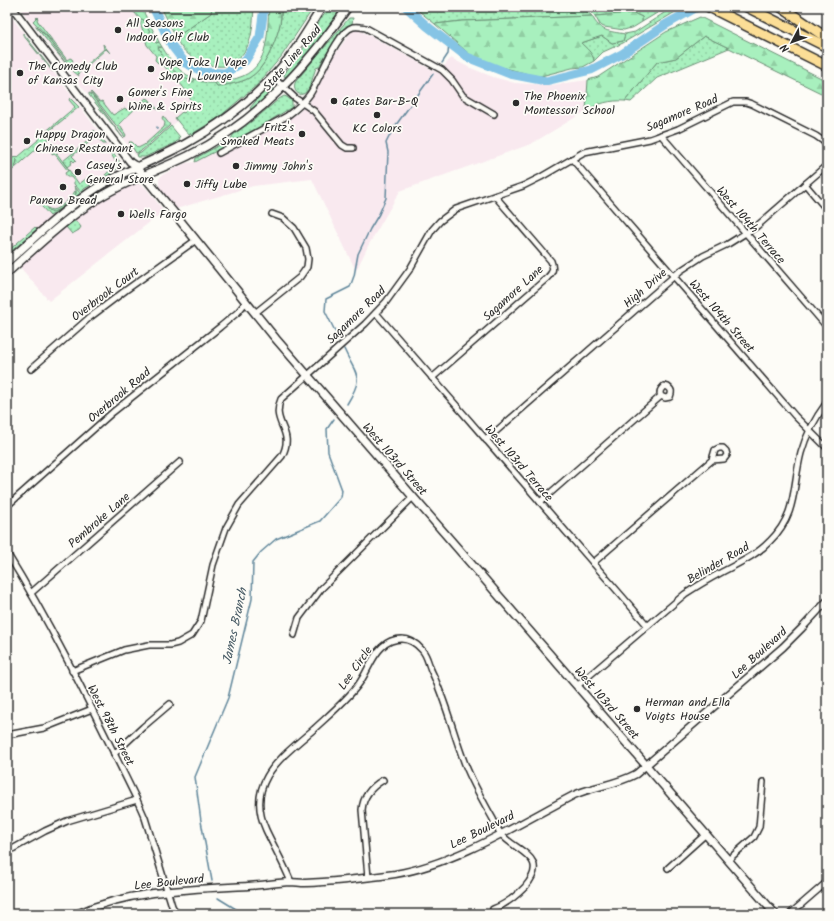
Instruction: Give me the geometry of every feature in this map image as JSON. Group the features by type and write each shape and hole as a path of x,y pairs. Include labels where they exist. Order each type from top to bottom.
{"highway":[{"path":"709,7 827,66"},
{"path":"781,7 827,38"},
{"path":"750,8 827,47"}],"main road":[{"name":"State Line Road","path":"7,262 77,201 136,166 184,145 218,125 246,103 286,62 322,7"},
{"name":"State Line Road","path":"7,272 88,204 143,175 173,163 208,145 240,124 284,87 309,58 346,10"},
{"name":"West 103rd Street","path":"136,166 255,314 307,375 775,914"}],"street":[{"name":"West 103rd Street","path":"12,7 130,162 136,166"},
{"name":"State Line Road","path":"219,153 287,116 310,94 326,61 344,35 353,27 360,26 442,70 452,80 463,96 494,114"},
{"path":"273,77 314,111 342,145 346,148 353,148"},
{"name":"Sagamore Road","path":"72,670 137,646 178,643 185,640 195,632 201,621 212,565 226,528 239,505 282,456 285,450 287,439 278,414 278,407 281,399 376,313 396,290 410,269 432,230 447,215 460,207 523,186 572,159 590,151 650,139 678,129 726,105 739,101 752,104 809,132 823,141 827,146"},
{"name":"West 104th Terrace","path":"661,135 745,234 827,327"},
{"name":"West 104th Street","path":"572,159 795,416 827,448"},
{"name":"High Drive","path":"486,440 674,276 702,256 728,244 757,226 827,165"},
{"path":"805,184 827,210"},
{"name":"Sagamore Lane","path":"432,378 552,272 553,268 551,261 494,196"},
{"path":"255,314 300,277 307,267 308,259 306,248 294,228 283,218 272,214"},
{"name":"Overbrook Court","path":"31,369 89,318 132,285 196,240"},
{"name":"Overbrook Road","path":"7,506 113,412 226,322 238,312 246,302"},
{"name":"West 103rd Terrace","path":"376,313 647,625"},
{"path":"540,502 661,396"},
{"name":"Belinder Road","path":"577,686 685,594 703,582 752,556 778,532 789,512 795,491 802,452 815,420 827,402"},
{"path":"593,563 712,460"},
{"name":"Pembroke Lane","path":"32,593 180,462"},
{"path":"294,635 299,618 321,589 413,497"},
{"name":"West 98th Street","path":"7,553 32,593 137,800 147,824 167,892 172,906 177,914"},
{"name":"Lee Boulevard","path":"77,914 114,900 167,892 273,885 291,882 305,883 396,874 430,865 476,846 585,790 630,778 783,647 827,601"},
{"name":"Lee Circle","path":"291,882 287,870 266,830 260,814 260,798 265,779 277,762 338,707 358,686 381,647 390,641 397,639 407,640 416,644 426,656 443,698 464,762 473,783 501,834"},
{"path":"114,754 170,704"},
{"path":"7,735 44,728 92,709"},
{"path":"368,877 362,802 370,791 383,780"},
{"path":"728,860 757,833 759,827 763,782"},
{"path":"7,852 45,831 67,821 137,800"},
{"path":"493,909 502,906 522,890 533,877 535,870 532,862 525,852 501,834"},
{"path":"668,868 706,834"},
{"path":"790,914 827,882"}],"shaded area":[{"path":"27,7 130,7 139,18 147,46 198,104 136,156 22,11"},
{"path":"7,11 122,162 122,166 120,170 74,200 7,257"},
{"path":"354,30 363,32 438,73 451,58 493,77 515,83 551,85 588,80 586,111 531,144 400,191 368,246 356,271 312,179 253,186 176,209 159,187 159,179 162,175 186,163 195,162 220,150 223,154 297,114 310,101 329,63 350,33"},
{"path":"137,183 146,188 164,211 49,301 20,267 76,218 110,195"}],"green space":[{"path":"130,7 141,7 159,42 156,43 144,20 139,18"},
{"path":"161,7 212,7 211,13 182,33 174,33"},
{"path":"212,7 254,7 252,28 248,44 240,57 234,62 225,66 213,66 195,59 181,47 174,33 182,33 211,13"},
{"path":"269,7 281,7 281,18 280,26 274,42 264,63 255,74 245,80 217,86 215,83 243,76 252,71 258,64 263,55 267,36"},
{"path":"282,7 314,7 281,57 257,85 218,118 192,134 187,133 175,118 182,112 185,112 183,110 192,103 190,98 175,78 163,65 161,66 155,60 156,56 147,45 139,18 144,20 156,43 159,42 162,47 158,47 165,59 193,82 195,79 207,83 215,83 217,86 233,84 245,80 260,69 268,56 280,26"},
{"path":"330,7 333,7 339,11 306,57 287,78 284,76 285,73 311,38 320,20"},
{"path":"414,7 582,7 592,16 462,21 435,24"},
{"path":"587,7 667,7 642,22 642,17 633,13 595,16"},
{"path":"673,7 682,8 623,43 603,52 594,61 593,57 581,43 602,36 612,43 623,41 625,34 635,32"},
{"path":"633,13 642,17 642,22 634,27 624,30 604,27 600,25 595,16"},
{"path":"592,16 602,28 625,34 623,41 612,43 602,36 581,43 591,53 594,61 583,67 572,68 541,76 490,64 474,58 435,24 462,21"},
{"path":"37,17 37,20 67,60 70,58 72,59 73,61 69,65 48,37 33,21"},
{"path":"700,17 827,81 827,96 704,36 676,58 657,62 625,101 605,103 586,111 588,80 598,77 666,32"},
{"path":"349,18 353,18 352,24 347,27 338,37 319,67 316,68 308,90 303,94 298,94 294,87 296,81"},
{"path":"35,26 47,37 67,65"},
{"path":"23,33 52,70 53,72 23,35"},
{"path":"704,36 729,48 657,78 631,102 625,101 657,62 676,58"},
{"path":"103,44 110,53 106,49 78,74 79,76 73,71 75,70 78,72 104,49"},
{"path":"162,47 172,62 180,70 195,79 193,82 180,76 172,69 158,48"},
{"path":"272,88 274,91 252,111 250,108 263,92"},
{"path":"91,92 100,102 102,101 113,115 125,108 127,110 146,98 149,99 158,110 151,102 146,101 137,107 119,124 126,135 125,137"},
{"path":"89,93 91,94 123,138 89,95"},
{"path":"284,96 292,101 292,107 270,122 234,142 231,139 233,135"},
{"path":"70,98 79,107 44,135 49,138 15,168 17,160 15,158 75,107 69,100"},
{"path":"163,116 170,125 140,152 136,153 129,142 132,142 138,148 144,145 164,127 165,123 162,118"},
{"path":"171,126 180,137 179,141 145,157 138,157 137,154 141,153"},
{"path":"94,130 106,144 103,144 97,136 72,156 76,160 74,162 72,160 72,163 67,167 63,161 95,135"},
{"path":"223,143 225,144 224,147 195,162 196,158"},
{"path":"52,147 69,170 68,171 54,153 52,154 52,149 49,149"},
{"path":"112,152 120,162 120,167 106,177 105,175 117,164 111,154"},
{"path":"14,157 17,160 15,168 7,174 7,163 10,161 12,162 11,160"},
{"path":"69,170 79,184 90,176 93,180 96,178 99,180 84,189 82,193 74,184 71,177 67,177 65,173"},
{"path":"74,186 81,194 50,216 35,199 38,197 50,212 58,210 76,194"},
{"path":"75,191 76,193 74,196 63,207 53,212 48,210 47,208 52,210 62,205"},
{"path":"74,221 81,227 72,234 66,227"},
{"path":"35,227 37,229 7,255 7,252"}],"waterway":[{"path":"153,7 172,46 185,63 204,72 225,73 245,61 260,37 264,7"},
{"path":"406,7 427,26 467,57 510,74 546,81 591,70 622,54 665,25 697,7"},
{"name":"James Branch","path":"442,63 448,54 449,43"},
{"name":"James Branch","path":"340,341 325,311 326,299 350,287 354,276 358,254 386,198 388,152 386,143 393,129 433,74"},
{"name":"James Branch","path":"344,349 357,376 356,387 347,404"},
{"name":"James Branch","path":"212,881 195,777 228,698 252,599 253,562 261,552 276,539 320,521 341,497 342,490 328,452 327,429 334,419"},
{"name":"James Branch","path":"218,898 244,914"}],"place":[{"name":"All Seasons Indoor Golf Club","path":"118,30"},
{"name":"Vape Tokz | Vape Shop | Lounge","path":"151,69"},
{"name":"The Comedy Club of Kansas City","path":"20,73"},
{"name":"Gomer's Fine Wine & Spirits","path":"120,99"},
{"name":"Gates Bar-B-Q","path":"334,101"},
{"name":"The Phoenix Montessori School","path":"516,103"},
{"name":"KC Colors","path":"377,115"},
{"name":"Fritz's Smoked Meats","path":"302,134"},
{"name":"Happy Dragon Chinese Restaurant","path":"27,141"},
{"name":"Jimmy John's","path":"236,166"},
{"name":"Casey's General Store","path":"78,172"},
{"name":"Jiffy Lube","path":"187,184"},
{"name":"Panera Bread","path":"63,187"},
{"name":"Wells Fargo","path":"121,214"},
{"name":"Herman and Ella Voigts House","path":"637,709"}]}
